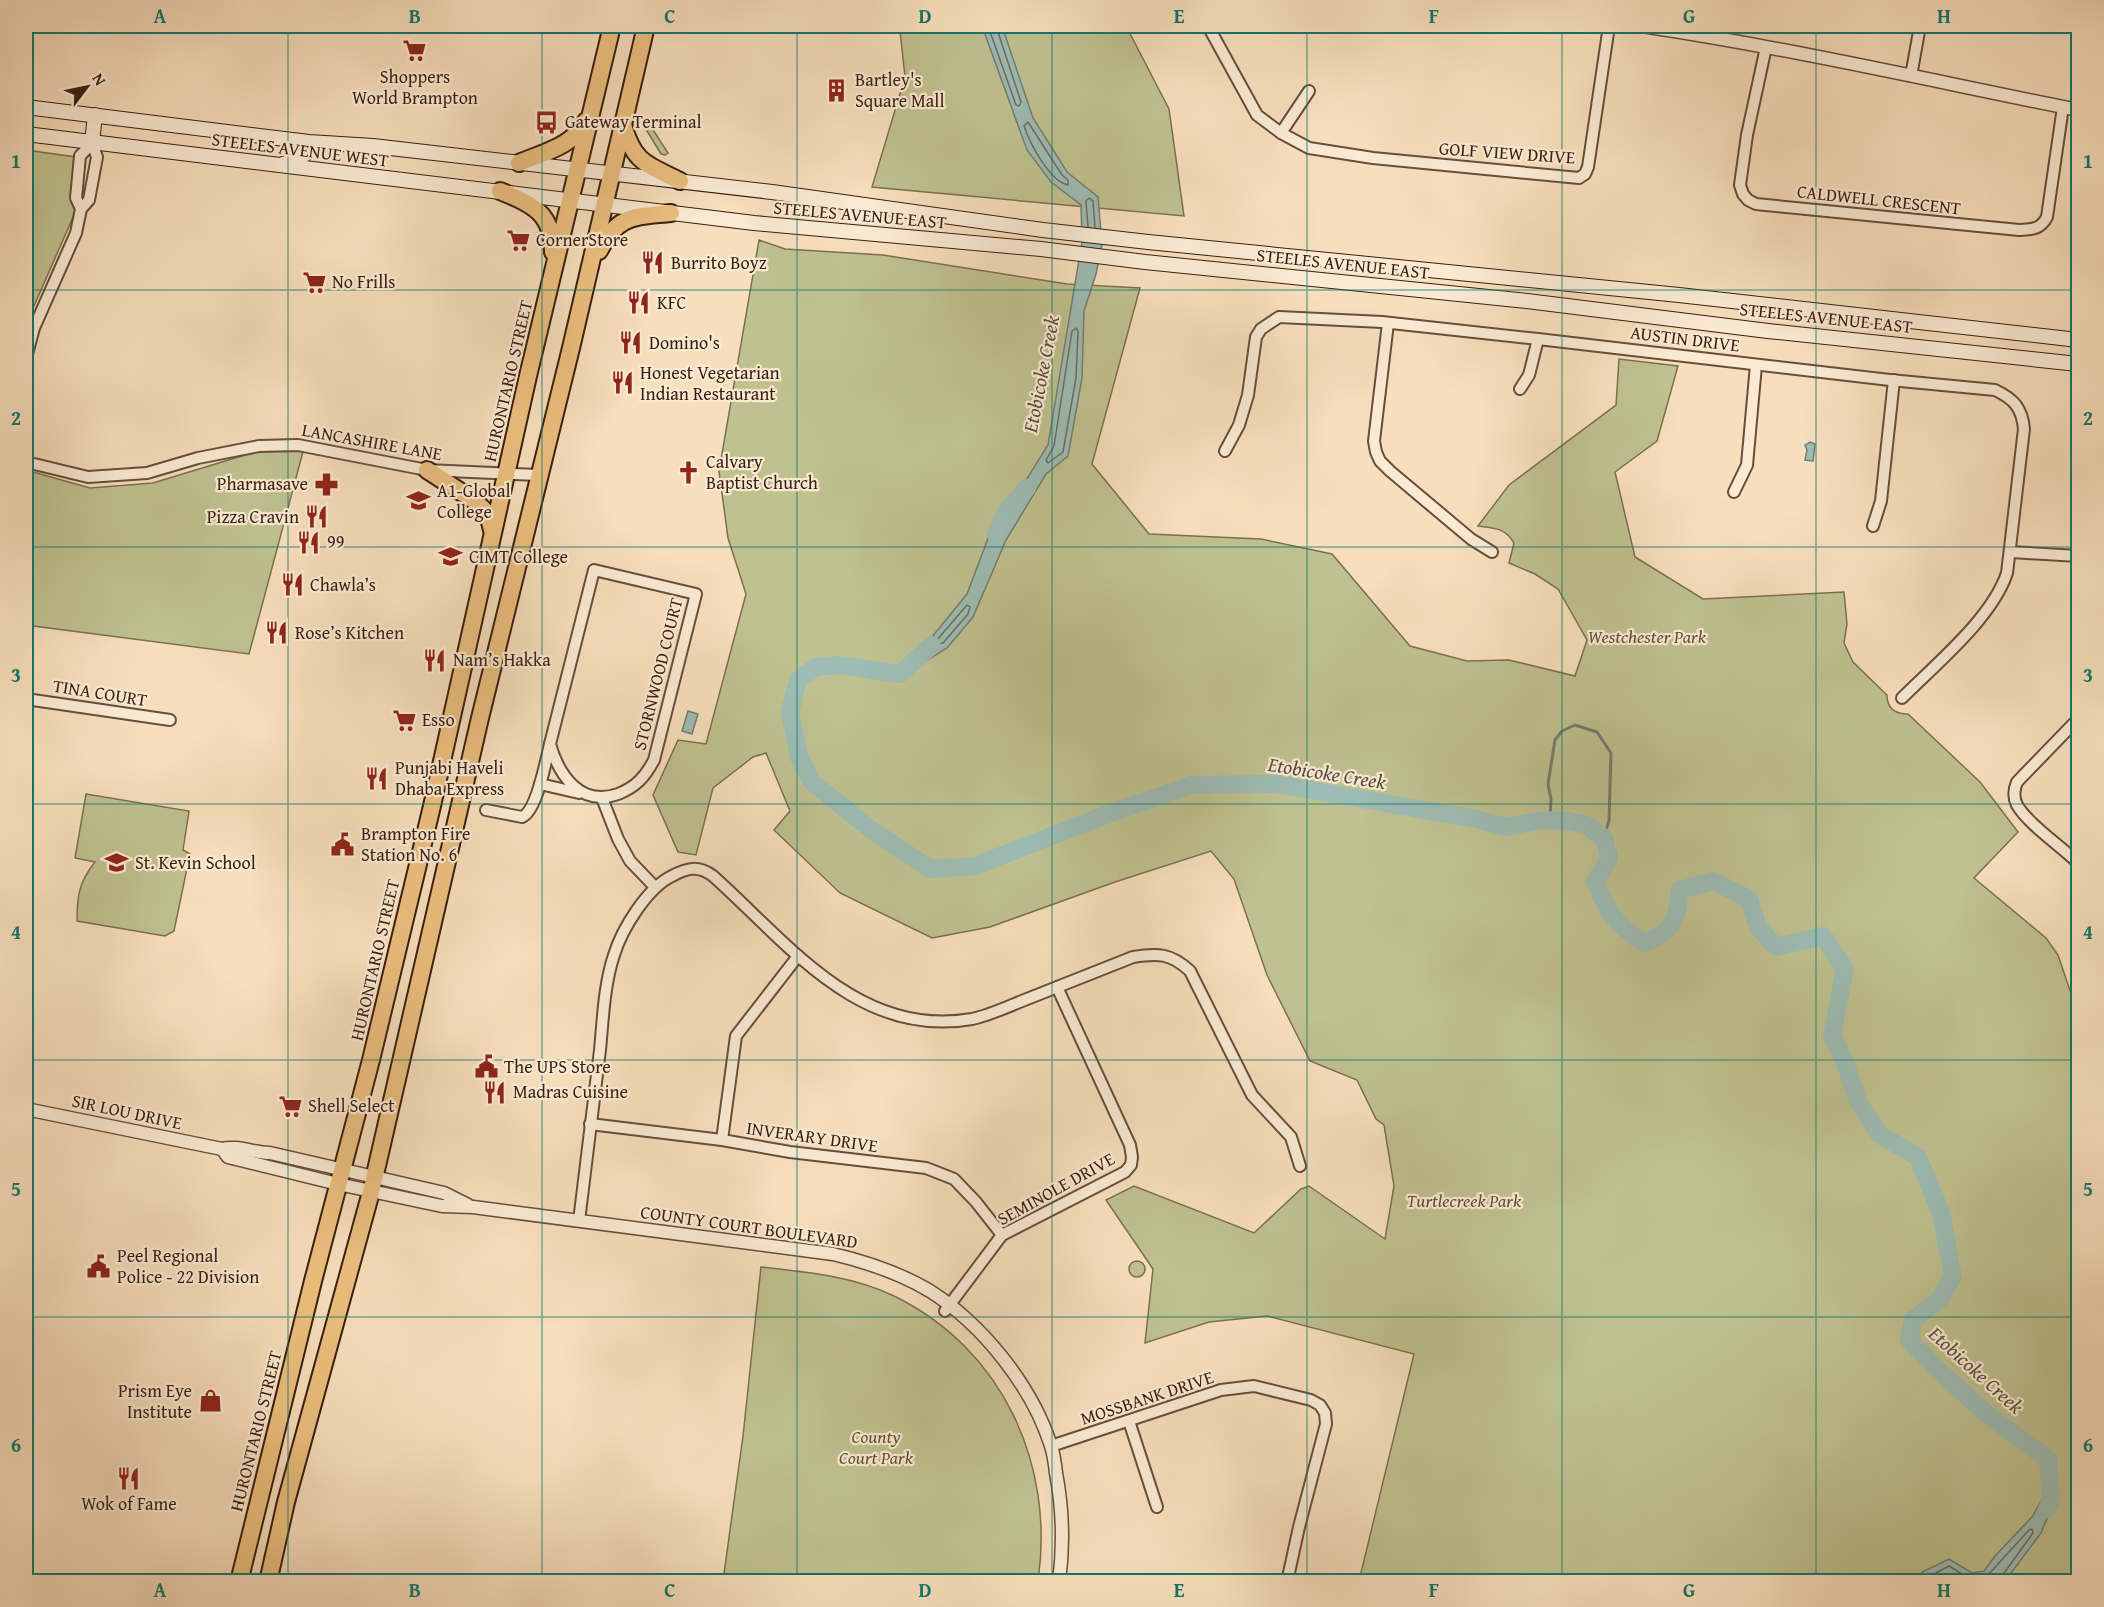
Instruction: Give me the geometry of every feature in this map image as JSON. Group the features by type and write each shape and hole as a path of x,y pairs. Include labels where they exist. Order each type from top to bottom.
{"main road":[{"name":"HURONTARIO STREET","path":"239,1581 371,1060 429,817 590,112 612,26"},
{"path":"268,1581 282,1519 372,1184 482,706 588,273 645,26"},
{"name":"STEELES AVENUE WEST","path":"26,107 319,143 373,146 611,174"},
{"path":"519,163 545,155 563,145 582,129 590,112"},
{"path":"92,143 95,116"},
{"path":"622,124 628,143 643,162 680,181"},
{"name":"STEELES AVENUE WEST","path":"26,134 604,204"},
{"path":"279,166 299,159 319,143"},
{"name":"STEELES AVENUE EAST","path":"611,174 772,192 1043,230 1148,242 1691,296 2079,340"},
{"path":"500,191 527,202 547,221 553,242 553,271"},
{"name":"STEELES AVENUE EAST","path":"604,204 754,223 1041,249 1145,262 1527,301 1768,331 2079,364"},
{"path":"588,273 609,233 616,226 626,220 671,213"},
{"path":"427,470 475,501 489,514 492,534"},
{"path":"256,1514 282,1519"},
{"path":"252,1530 278,1536"}],"street":[{"name":"GOLF VIEW DRIVE","path":"1208,26 1257,115 1309,148 1373,158 1579,178 1585,174 1588,167 1609,26"},
{"path":"1642,26 1766,47 2079,110"},
{"path":"1911,76 1920,26"},
{"name":"CALDWELL CRESCENT","path":"1766,47 1747,135 1740,185 1743,194 1756,204 2019,230 2036,229 2043,225 2047,217 2063,107"},
{"path":"1281,132 1309,91"},
{"path":"26,358 34,328 76,233 81,209 89,200 97,157 92,143 80,156 76,198 81,209"},
{"name":"AUSTIN DRIVE","path":"1225,451 1239,425 1248,396 1256,337 1269,323 1279,317 1293,316 1388,324 1538,339 1995,390 2008,397 2019,408 2024,429 2011,552 2004,582 1994,602 1983,616 1902,698"},
{"path":"1388,324 1375,430 1376,452 1380,461 1472,539 1492,552"},
{"path":"1520,389 1529,375 1538,339"},
{"path":"1734,492 1747,465 1756,365"},
{"path":"1873,526 1881,501 1894,380"},
{"name":"LANCASHIRE LANE","path":"26,462 88,477 147,473 198,458 259,446 298,445 427,470 538,475"},
{"path":"2011,552 2079,556"},
{"name":"STORNWOOD COURT","path":"486,810 526,816 531,811 540,784 594,570 696,594 654,760 646,776 636,785 627,791 602,798"},
{"name":"TINA COURT","path":"26,699 170,720"},
{"path":"2079,719 2017,782 2014,792 2017,804 2026,816 2079,863"},
{"path":"550,744 558,768 566,779 577,790 588,795"},
{"path":"540,784 602,798 618,839 630,861 655,887"},
{"path":"579,1221 606,996 614,955 630,921 655,887 683,870 691,868 705,870 798,956 849,995 888,1014 915,1021 942,1022 973,1019 1133,957 1164,955 1180,961 1190,971 1252,1095 1291,1137 1300,1166"},
{"path":"722,1140 736,1036 798,956"},
{"name":"SEMINOLE DRIVE","path":"948,1308 1002,1235 1116,1178 1131,1165 1130,1145 1057,987"},
{"name":"SIR LOU DRIVE","path":"26,1109 222,1149 232,1146 256,1153 270,1153 340,1177 372,1184"},
{"name":"INVERARY DRIVE","path":"590,1124 926,1168 954,1179 1002,1235"},
{"name":"COUNTY COURT BOULEVARD","path":"372,1184 442,1206 473,1207 833,1254 869,1263 929,1291 982,1334 1003,1358 1033,1405 1052,1446 1062,1506 1063,1549 1059,1581"},
{"name":"MOSSBANK DRIVE","path":"1052,1446 1221,1390 1254,1386 1311,1400 1320,1405 1325,1413 1326,1424 1287,1581"},
{"path":"1129,1421 1157,1508"}],"green space":[{"path":"897,26 1126,26 1169,109 1184,216 872,187 905,77 900,31"},
{"path":"648,122 668,153 665,155 661,154 644,126"},
{"path":"26,150 83,158 74,215 30,315 26,332"},
{"path":"759,240 785,249 883,255 1067,284 1140,288 1092,464 1149,534 1261,539 1332,554 1410,646 1467,661 1509,660 1575,676 1587,640 1558,589 1535,574 1509,563 1514,543 1507,534 1494,528 1478,526 1509,485 1616,405 1619,359 1678,366 1657,441 1615,472 1635,557 1703,599 1844,592 1847,624 1844,643 1853,662 1887,695 1888,704 1893,710 1908,714 1980,782 2018,832 1974,878 2046,938 2058,955 2078,1014 2078,1581 1359,1581 1414,1354 1267,1316 1209,1322 1145,1343 1153,1269 1106,1200 1134,1186 1254,1233 1301,1189 1309,1186 1385,1239 1394,1186 1384,1125 1376,1119 1357,1080 1310,1061 1267,975 1234,879 1211,851 1115,882 990,927 932,938 840,893 774,830 790,811 766,753 753,757 713,788 696,855 678,852 653,795 678,740 706,744 746,594 728,538 719,471"},
{"path":"268,448 304,448 249,654 26,625 26,470 90,488 153,483"},
{"path":"86,794 189,811 183,850 190,854 174,931 165,936 77,921 80,890 85,876 95,862 75,858"},
{"path":"1137,1261 1145,1269 1137,1277 1129,1269"},
{"name":"County Court Park","path":"761,1267 846,1279 878,1289 932,1319 965,1347 992,1379 1013,1415 1029,1454 1038,1495 1041,1538 1038,1581 723,1581 743,1436"}],"water":[{"path":"982,26 1002,26 1033,118 1067,172 1098,197 1102,245 1096,274 1084,311 1082,378 1068,456 1046,474 1006,540 973,617 947,648 918,666 914,659 967,594 993,525 1008,509 1048,445 1082,242 1081,205 1051,182 1027,150"},
{"path":"1810,442 1815,444 1813,461 1805,460 1807,450 1805,445"},
{"path":"688,711 698,714 692,734 682,731"},
{"path":"2052,1482 2050,1511 2041,1533 2005,1581 1926,1581 1922,1572 1949,1559 1972,1573 1984,1571 2032,1517"}],"waterway":[{"name":"Etobicoke Creek","path":"996,534 1007,510 1027,488"},
{"name":"Etobicoke Creek","path":"932,645 900,674 838,665 816,667 798,680 790,712 799,757 812,782 869,828 930,869 975,866 1103,816 1191,785 1276,784 1476,819 1506,827 1542,820 1568,821 1587,825 1604,838 1609,858 1595,882 1600,893 1614,917 1626,930 1644,943 1668,929 1675,917 1680,890 1713,881 1749,899 1758,927 1776,947 1823,936 1845,969 1832,1036 1843,1057 1858,1101 1879,1134 1918,1157 1941,1213 1953,1277 1939,1300 1913,1320 1909,1340 1988,1415 2048,1459 2051,1499 2047,1509"},
{"path":"1550,821 1551,799 1548,784 1555,740 1562,731 1575,725 1597,732 1611,753 1609,820 1604,838"}],"place":[{"name":"Shoppers World Brampton","path":"415,51"},
{"name":"Bartley's Square Mall","path":"837,90"},
{"name":"Gateway Terminal","path":"547,122"},
{"name":"CornerStore","path":"518,240"},
{"name":"Burrito Boyz","path":"653,263"},
{"name":"No Frills","path":"314,282"},
{"name":"KFC","path":"639,303"},
{"name":"Domino's","path":"631,343"},
{"name":"Honest Vegetarian Indian Restaurant","path":"622,383"},
{"name":"Calvary Baptist Church","path":"688,472"},
{"name":"Pharmasave","path":"326,484"},
{"name":"A1-Global College","path":"419,501"},
{"name":"Pizza Cravin","path":"317,517"},
{"name":"99","path":"309,542"},
{"name":"CIMT College","path":"451,557"},
{"name":"Chawla’s","path":"292,585"},
{"name":"Rose’s Kitchen","path":"277,633"},
{"name":"Nam’s Hakka","path":"435,660"},
{"name":"Esso","path":"404,720"},
{"name":"Punjabi Haveli Dhaba Express","path":"377,778"},
{"name":"Brampton Fire Station No. 6","path":"343,844"},
{"name":"St. Kevin School","path":"117,863"},
{"name":"The UPS Store","path":"486,1067"},
{"name":"Madras Cuisine","path":"495,1092"},
{"name":"Shell Select","path":"290,1106"},
{"name":"Peel Regional Police - 22 Division","path":"99,1266"},
{"name":"Prism Eye Institute","path":"210,1401"},
{"name":"Wok of Fame","path":"129,1478"}],"park label":[{"name":"Westchester Park","path":"1647,637"},
{"name":"Turtlecreek Park","path":"1464,1201"}]}
